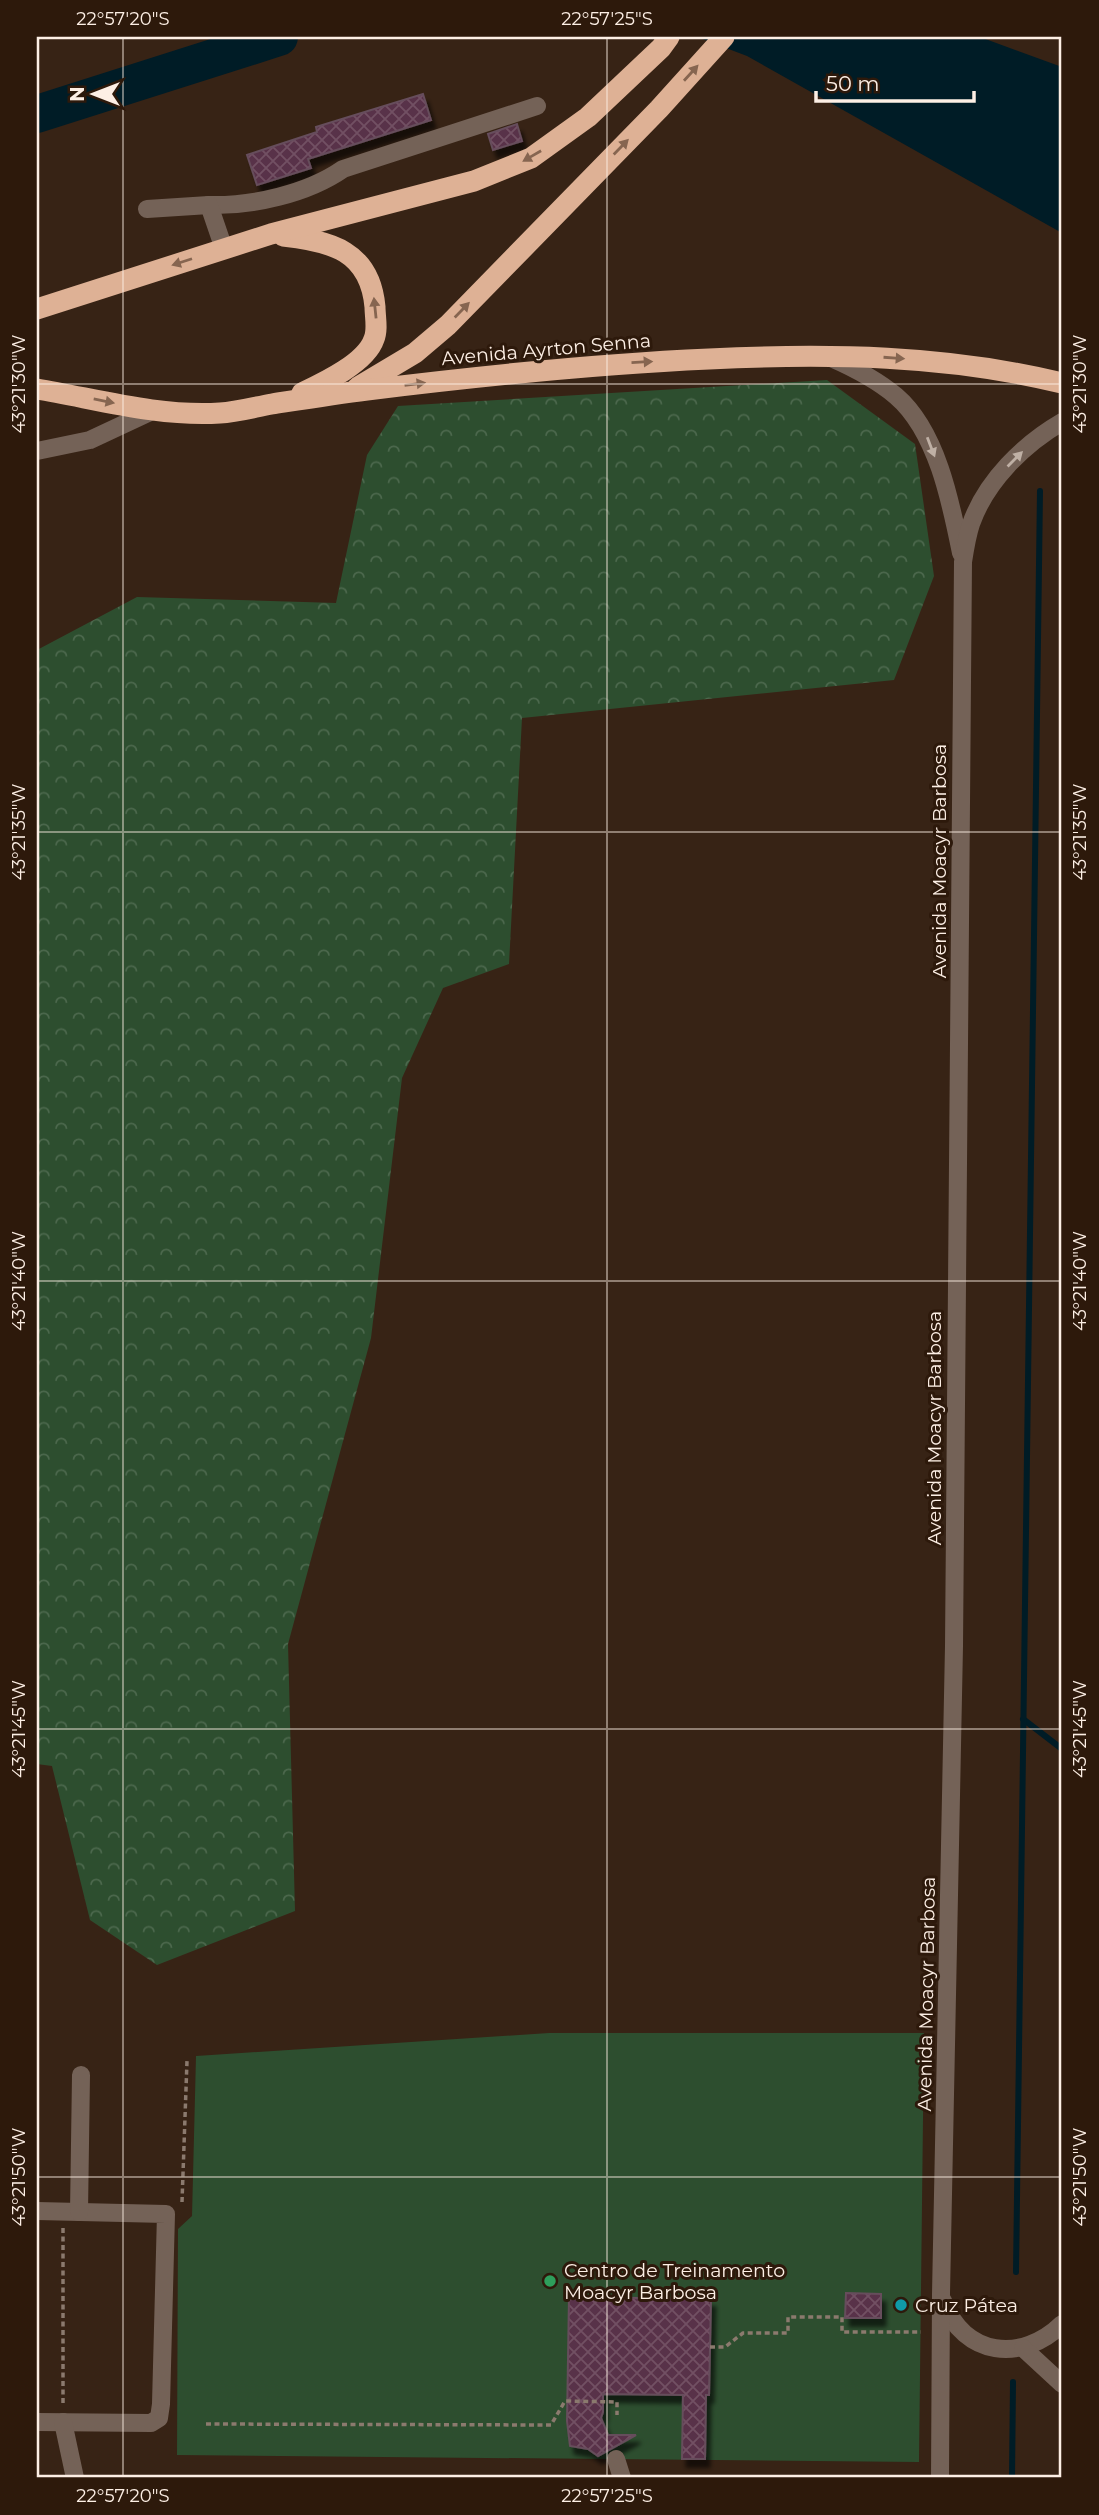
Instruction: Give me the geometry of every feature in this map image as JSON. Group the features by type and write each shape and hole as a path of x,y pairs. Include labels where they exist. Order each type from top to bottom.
{"highway":[{"path":"37,309 271,234 474,181 531,158 588,117 661,48 668,37"},
{"path":"348,392 415,353 448,325 659,109 724,37"},
{"path":"271,234 315,239 335,246 355,258 367,274 374,299 374,340 364,355 343,371 286,402"},
{"name":"Avenida Ayrton Senna","path":"37,388 152,411 221,413 348,392 589,365 828,356 944,361 1062,383"}],"street":[{"path":"147,209 237,206 270,199 329,179 343,169 537,106"},
{"path":"209,205 224,249"},
{"name":"Avenida Moacyr Barbosa","path":"828,356 859,370 896,396 917,421 926,435 943,480 962,562 954,1646 935,2477"},
{"path":"37,452 90,440 152,411"},
{"name":"Avenida Moacyr Barbosa","path":"962,562 974,515 997,479 1026,449 1062,422"},
{"path":"71,2212 80,2074"},
{"path":"37,2211 166,2214 159,2418 151,2423 37,2422"},
{"name":"Avenida Moacyr Barbosa","path":"941,2294 953,2320 971,2338 995,2348 1023,2348"},
{"path":"1062,2324 1046,2338 1023,2348 1062,2384"},
{"path":"63,2422 75,2478"},
{"path":"616,2459 622,2478"}],"path":[{"path":"166,2214 182,2205 187,2061"},
{"path":"63,2422 71,2212"},
{"path":"710,2347 725,2347 743,2333 788,2333 788,2317 842,2317 842,2332 921,2332"},
{"path":"206,2424 551,2425 565,2401 617,2402 617,2416"}],"green space":[{"path":"827,380 915,444 934,576 894,680 522,718 509,964 443,988 402,1078 371,1338 288,1644 295,1911 157,1965 90,1920 52,1766 37,1764 37,650 137,597 336,603 367,455 398,406"},
{"name":"Centro de Treinamento Moacyr Barbosa","path":"549,2033 924,2033 919,2462 177,2455 178,2229 192,2216 196,2056"}],"water":[{"path":"697,37 980,37 1062,67 1062,233 747,56"}],"building":[{"path":"423,94 431,120 308,159 311,168 257,185 247,155 317,132 316,127"},
{"path":"517,124 522,141 493,150 488,134"},
{"path":"846,2293 881,2294 881,2318 845,2318"},
{"path":"569,2297 711,2299 705,2459 682,2459 683,2395 603,2394 601,2418 608,2435 636,2435 598,2456 588,2449 570,2446 567,2421"}],"waterway":[{"path":"37,114 279,37"},
{"path":"1016,2272 1040,491"},
{"path":"1023,1719 1062,1749"},
{"path":"1012,2478 1013,2382"}],"place":[{"name":"Centro de Treinamento Moacyr Barbosa","path":"550,2281"},
{"name":"Cruz Pátea","path":"901,2305"}]}
